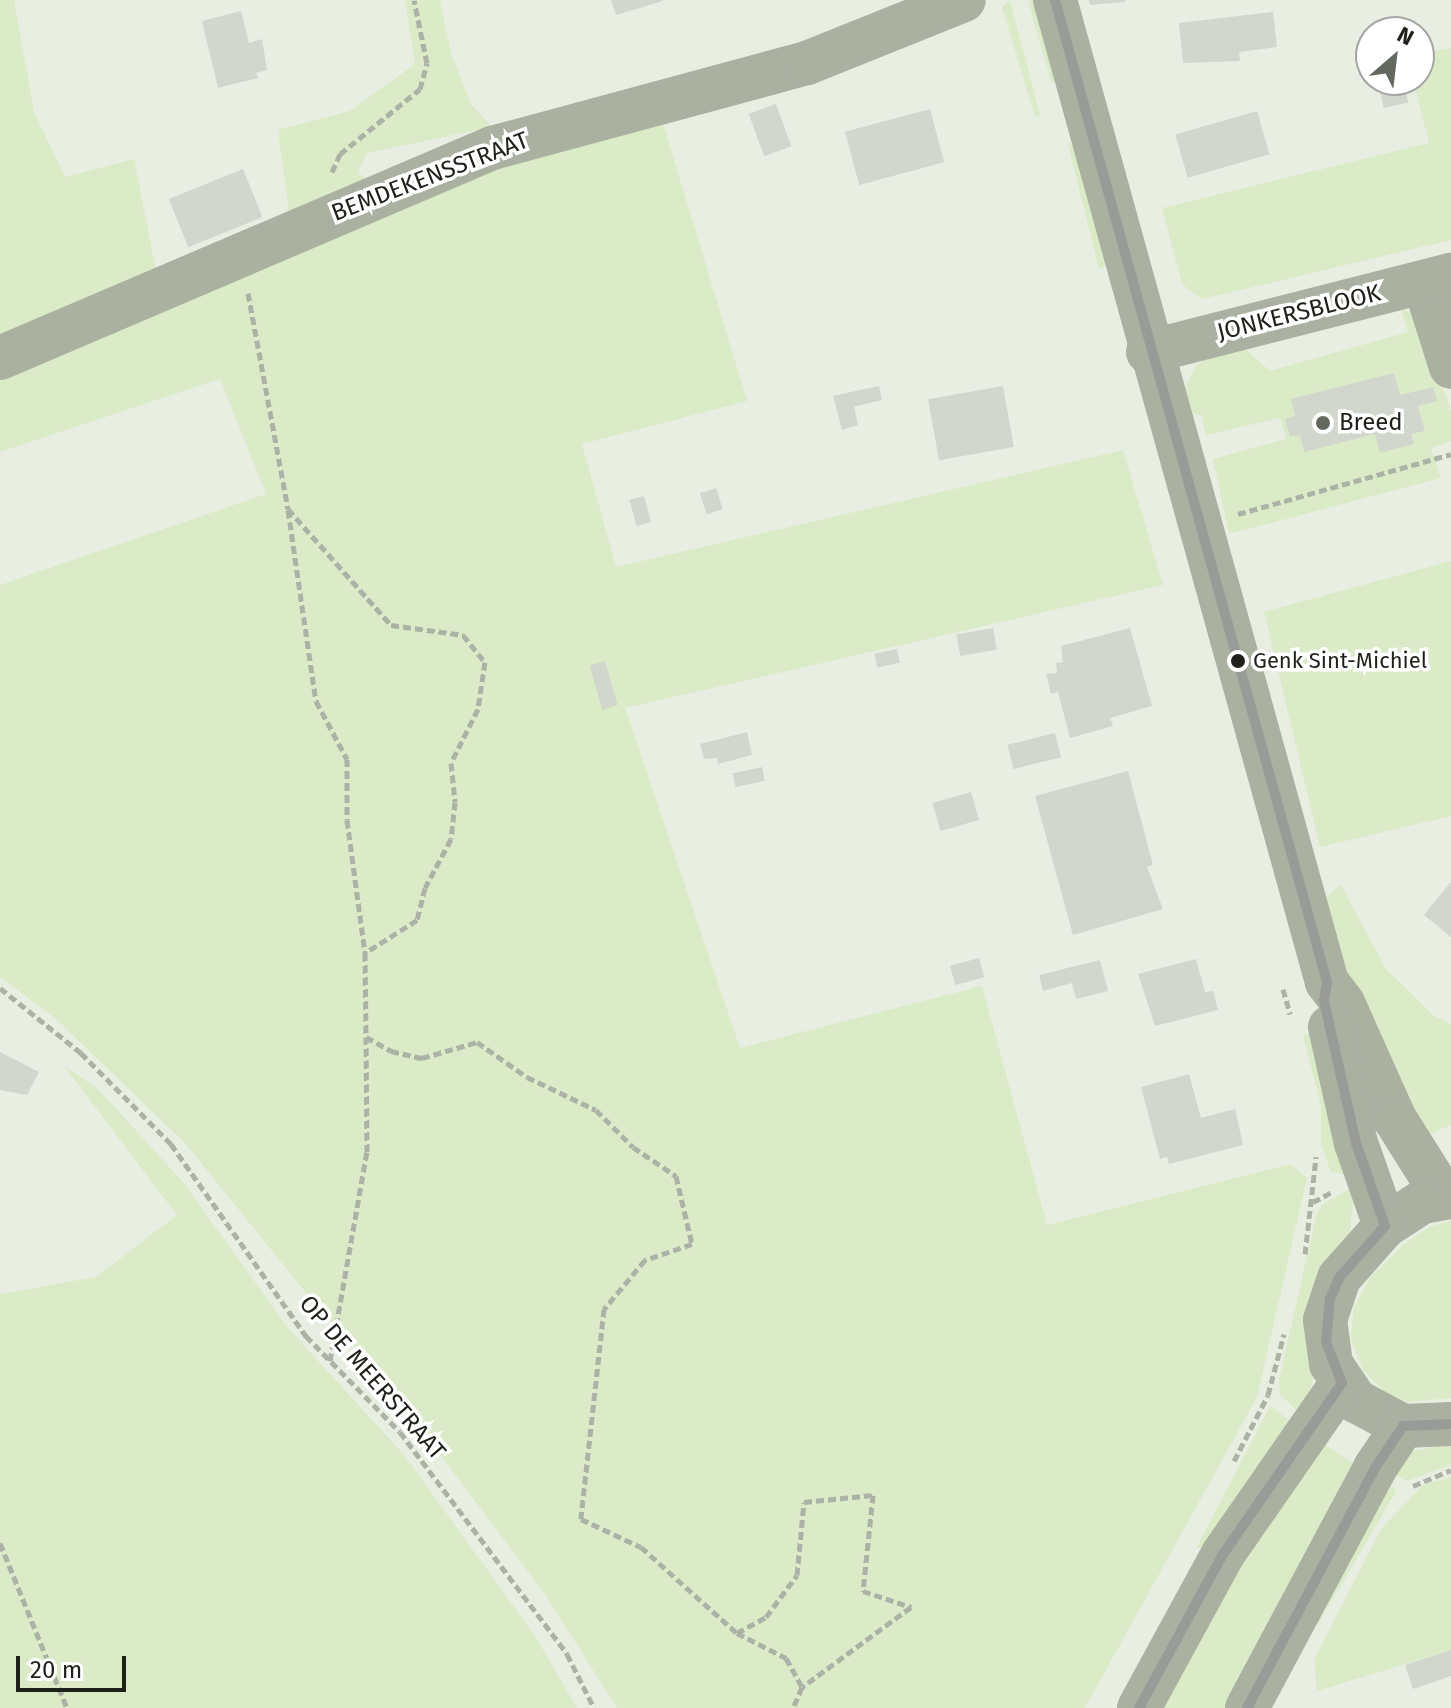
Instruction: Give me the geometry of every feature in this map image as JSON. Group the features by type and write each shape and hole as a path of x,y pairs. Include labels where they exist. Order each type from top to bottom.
{"street":[{"name":"BEMDEKENSSTRAAT","path":"0,358 242,258 309,224 492,148 807,63 964,0"},
{"path":"1055,0 1148,352 1327,982 1343,1003 1395,1119 1447,1197 1422,1202 1385,1226 1339,1278 1330,1299 1326,1342 1342,1383 1374,1414 1403,1426 1451,1424"},
{"path":"1441,300 1451,367"},
{"name":"JONKERSBLOOK","path":"1148,352 1441,300"},
{"path":"1327,982 1324,1001 1356,1143 1385,1226"},
{"path":"1139,1708 1223,1554 1342,1383"},
{"path":"1247,1708 1375,1468 1403,1426"}],"path":[{"path":"309,224 340,154 420,89 427,63 414,0"},
{"path":"242,258 288,509 316,701 347,759 347,820 365,953 367,1152 330,1361"},
{"path":"1226,517 1451,454"},
{"path":"288,509 391,625 463,635 485,662 478,709 451,763 455,802 451,839 425,888 417,920 365,953"},
{"name":"OP DE MEERSTRAAT","path":"0,988 81,1053 171,1144 306,1336 400,1432 567,1654 594,1708"},
{"path":"366,1037 391,1051 422,1058 477,1042 527,1077 596,1110 633,1147 676,1176 692,1244 645,1260 604,1309 581,1519 641,1547 737,1633 786,1658 802,1687"},
{"path":"1303,1265 1316,1161"},
{"path":"1232,1466 1268,1395 1287,1323"},
{"path":"737,1633 766,1617 797,1575 804,1502 873,1495 863,1591 911,1607 802,1687 793,1708"},
{"path":"0,1543 67,1708"}],"green space":[{"path":"0,0 14,0 34,112 65,177 134,159 156,271 0,352"},
{"path":"405,0 440,0 451,53 471,104 492,127 367,153 358,171 376,191 289,213 278,130 350,111 415,64"},
{"path":"1010,0 1040,115 1035,117 1002,7"},
{"path":"1039,0 1060,77 1052,84 1028,1"},
{"path":"1451,48 1451,240 1202,299 1182,284 1162,208 1429,143 1417,96 1435,96 1435,50"},
{"path":"659,110 747,401 582,444 616,567 1123,450 1163,585 625,708 740,1048 982,986 1047,1225 1291,1164 1307,1178 1257,1397 1085,1708 617,1708 545,1594 371,1363 319,1309 185,1143 55,1018 0,977 0,585 266,494 220,379 0,452 0,368 483,158"},
{"path":"1068,144 1077,147 1108,265 1099,269"},
{"path":"1400,307 1420,318 1451,411 1451,441 1431,448 1441,478 1229,534 1213,459 1286,439 1280,418 1206,435 1201,415 1187,412 1184,390 1197,365 1211,355 1243,347 1270,371 1408,332"},
{"path":"1451,561 1451,816 1320,847 1264,612"},
{"path":"1341,885 1386,969 1433,1015 1451,1024 1451,1125 1420,1138 1363,1021 1324,899"},
{"path":"1319,1033 1353,1176 1331,1172 1321,1144 1321,1105 1303,1035"},
{"path":"64,1066 98,1089 183,1182 288,1328 405,1456 535,1636 577,1708 0,1708 0,1294 96,1277 177,1215"},
{"path":"1355,1186 1350,1231 1304,1416 1280,1395 1279,1380 1316,1216 1323,1204"},
{"path":"1451,1221 1451,1398 1408,1402 1386,1393 1363,1370 1351,1339 1354,1306 1371,1277 1403,1245 1431,1226"},
{"path":"1270,1406 1297,1426 1218,1542 1196,1549"},
{"path":"1320,1442 1360,1467 1232,1708 1154,1708 1229,1572"},
{"path":"1451,1443 1451,1465 1406,1481 1389,1471 1410,1452"},
{"path":"1451,1477 1451,1650 1317,1691 1314,1660 1381,1529 1423,1485"},
{"path":"1381,1480 1397,1490 1317,1626 1313,1612"}],"building":[{"path":"611,0 663,0 663,1 616,15"},
{"path":"1089,0 1125,0 1125,2 1090,5"},
{"path":"241,11 249,43 262,39 267,70 256,73 258,78 218,88 202,21"},
{"path":"1273,12 1277,47 1239,52 1240,61 1183,63 1179,23"},
{"path":"1381,96 1407,96 1408,102 1384,108"},
{"path":"776,104 791,146 764,156 749,114"},
{"path":"930,109 944,162 859,185 845,132"},
{"path":"1257,111 1269,154 1188,178 1175,134"},
{"path":"243,169 262,217 188,247 169,199"},
{"path":"1394,373 1400,395 1434,387 1437,401 1418,406 1425,431 1411,434 1414,444 1380,453 1375,434 1304,452 1300,435 1290,437 1285,419 1295,416 1291,399"},
{"path":"879,386 882,400 854,407 858,425 842,430 833,396"},
{"path":"1003,386 1014,447 939,460 928,399"},
{"path":"716,488 723,509 707,514 700,493"},
{"path":"644,496 651,522 636,526 630,500"},
{"path":"993,628 997,650 960,656 957,634"},
{"path":"1130,628 1152,706 1110,718 1113,726 1070,738 1058,692 1051,694 1046,674 1057,673 1056,663 1063,662 1061,646"},
{"path":"897,649 900,663 877,667 875,654"},
{"path":"605,661 618,705 602,710 590,665"},
{"path":"747,732 752,755 718,764 717,758 704,759 700,744"},
{"path":"1055,733 1061,757 1014,769 1007,745"},
{"path":"762,767 765,781 736,787 733,773"},
{"path":"1128,771 1153,865 1147,867 1163,909 1073,935 1035,796"},
{"path":"971,792 979,820 941,831 933,803"},
{"path":"1451,882 1451,937 1424,915"},
{"path":"979,958 984,977 955,985 950,966"},
{"path":"1196,959 1205,992 1213,991 1218,1010 1155,1026 1138,974"},
{"path":"1100,960 1108,991 1076,999 1072,983 1043,991 1039,975"},
{"path":"0,1052 39,1072 27,1095 0,1090"},
{"path":"1189,1074 1201,1118 1235,1109 1243,1145 1169,1164 1167,1157 1160,1159 1141,1087"},
{"path":"1451,1650 1451,1676 1413,1689 1405,1665"}],"transit line":[{"path":"1055,0 1327,982 1324,1001 1356,1143 1385,1226 1339,1278 1330,1299 1326,1342 1342,1383 1223,1554 1139,1708"},
{"path":"1247,1708 1375,1468 1403,1426 1451,1424"}],"place":[{"name":"Breed","path":"1323,423"},
{"name":"Genk Sint-Michiel","path":"1238,661"}]}
